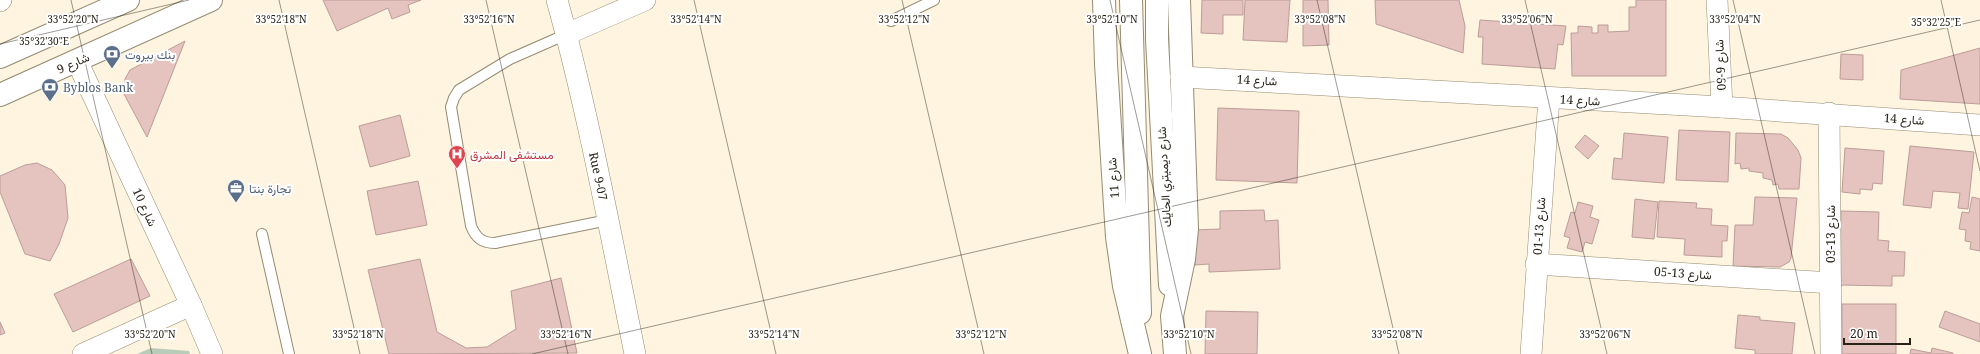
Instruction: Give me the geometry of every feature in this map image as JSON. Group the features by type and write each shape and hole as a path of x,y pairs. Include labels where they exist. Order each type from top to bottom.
{"main road":[{"path":"0,57 128,0"},
{"name":"شارع 9","path":"0,95 211,0"},
{"name":"شارع 11","path":"1104,0 1106,64 1117,237 1124,286 1141,354"},
{"name":"شارع 11","path":"1131,0 1141,354"},
{"name":"شارع ديميتري الحايك","path":"1157,0 1157,39 1172,316"},
{"path":"1174,354 1172,316 1184,259 1186,229 1180,77 1179,0"}],"street":[{"name":"Rue 9-07","path":"557,0 567,34 608,220 635,354"},
{"path":"567,34 645,0"},
{"name":"شارع 9-09","path":"1717,0 1722,107"},
{"name":"شارع 10","path":"77,61 191,305 212,354"},
{"name":"شارع 14","path":"1180,77 1722,107 1980,125"},
{"name":"شارع 13-01","path":"1531,354 1536,264 1549,98"},
{"name":"شارع 13-03","path":"1829,114 1831,354"},
{"name":"شارع 13-05","path":"1536,264 1831,283"},
{"path":"83,354 191,305"}],"lane":[{"path":"891,21 934,0"},
{"path":"567,34 510,59 459,90 454,98 451,108 471,226 478,239 487,243 495,243 608,220"},
{"path":"262,234 289,354"}],"green space":[{"path":"151,348 189,351 190,354 137,354"}],"building":[{"path":"323,0 421,0 408,5 410,12 392,19 388,8 337,31"},
{"path":"1202,0 1243,0 1243,15 1223,15 1223,34 1201,33"},
{"path":"1245,0 1290,0 1287,42 1243,40"},
{"path":"1303,0 1328,0 1329,45 1303,46"},
{"path":"1375,0 1459,0 1465,26 1463,53 1376,24"},
{"path":"1636,0 1666,0 1666,76 1572,76 1571,33 1578,33 1578,26 1592,27 1592,33 1598,33 1598,25 1608,25 1608,32 1629,31 1629,7 1636,7"},
{"path":"1480,20 1566,26 1563,45 1558,44 1555,69 1482,64 1483,37 1478,37"},
{"path":"185,41 147,137 124,94 125,79 130,70"},
{"path":"1980,48 1980,104 1900,99 1901,70"},
{"path":"1841,54 1863,55 1863,80 1840,79"},
{"path":"1218,108 1299,111 1297,183 1216,180"},
{"path":"400,115 410,156 370,167 359,126"},
{"path":"1679,130 1730,132 1728,182 1676,180"},
{"path":"1624,133 1668,137 1664,183 1612,179 1614,158 1622,159"},
{"path":"1736,133 1781,134 1788,138 1798,150 1801,158 1799,189 1779,189 1778,184 1773,185 1772,180 1763,178 1763,173 1749,171 1749,168 1741,169 1740,163 1735,164"},
{"path":"1585,135 1599,146 1588,159 1575,147"},
{"path":"1910,146 1974,152 1968,209 1958,208 1960,193 1933,191 1931,208 1903,205"},
{"path":"1845,148 1884,151 1882,184 1873,183 1872,190 1860,189 1860,194 1842,192"},
{"path":"37,163 52,170 65,185 68,218 59,244 50,261 25,254 0,192 0,176 25,165"},
{"path":"418,181 427,225 376,235 367,191"},
{"path":"1755,197 1797,198 1791,258 1789,262 1780,267 1733,266 1735,225 1753,225"},
{"path":"1972,197 1980,199 1980,251 1970,249 1971,242 1965,241 1966,230 1959,229 1962,212 1969,213"},
{"path":"1635,199 1658,202 1654,239 1632,237"},
{"path":"1659,201 1697,203 1696,208 1712,209 1711,225 1728,226 1727,241 1722,241 1722,257 1684,255 1685,239 1657,237"},
{"path":"1578,202 1593,206 1590,217 1599,220 1592,244 1585,242 1582,252 1567,248 1570,238 1564,236 1571,212 1575,213"},
{"path":"1264,210 1265,221 1278,220 1280,269 1209,272 1209,264 1195,265 1193,230 1220,229 1220,211"},
{"path":"1841,211 1879,212 1878,240 1889,241 1888,251 1905,252 1904,276 1892,276 1892,286 1840,285"},
{"path":"131,259 150,296 73,332 54,294"},
{"path":"420,259 437,332 466,348 487,347 516,329 511,291 561,278 577,353 389,354 368,270"},
{"path":"1842,304 1896,304 1896,354 1842,354"},
{"path":"1206,311 1258,312 1257,354 1205,354"},
{"path":"1945,311 1980,324 1980,342 1939,327"},
{"path":"1738,315 1760,317 1760,320 1795,323 1792,354 1755,354 1755,350 1735,348"},
{"path":"0,322 5,333 0,335"},
{"path":"1932,348 1953,354 1910,354 1911,349 1931,353"}],"place":[{"name":"بنك بيروت","path":"112,69"},
{"name":"Byblos Bank","path":"50,102"},
{"name":"مستشفى المشرق","path":"457,169"},
{"name":"تجارة بنتا","path":"236,203"}]}
